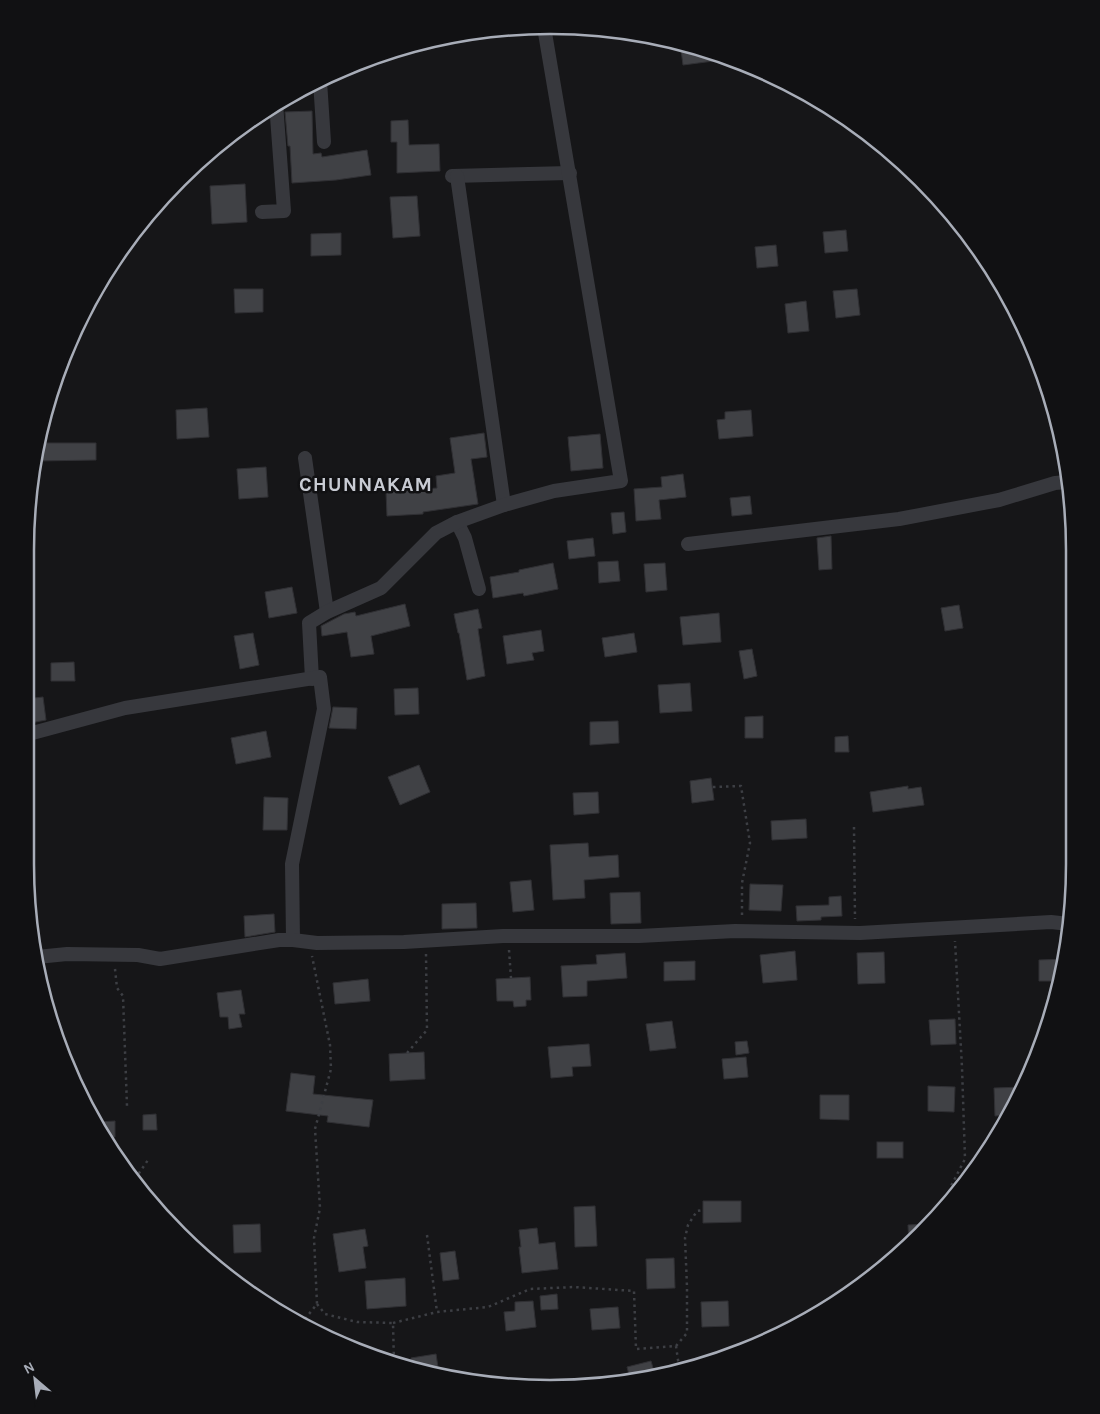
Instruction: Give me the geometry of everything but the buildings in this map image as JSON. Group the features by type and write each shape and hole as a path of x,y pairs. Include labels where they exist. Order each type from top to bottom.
{"street":[{"path":"312,679 309,623 327,612 381,588 436,533 457,522 504,504 554,491 622,481 545,34"},
{"path":"320,88 324,142"},
{"path":"262,212 284,211 277,112"},
{"path":"504,504 454,176 570,173"},
{"path":"305,458 327,612"},
{"path":"688,544 899,519 999,500 1062,483"},
{"path":"457,522 465,538 479,589"},
{"path":"34,733 125,708 320,677 324,709 292,864 292,940"},
{"path":"42,956 67,954 138,955 160,959 279,940 309,942 426,940 509,936 639,936 741,931 856,933 1051,922 1063,923"}],"path":[{"path":"713,786 741,786 750,843 742,883 741,931"},
{"path":"854,827 856,933"},
{"path":"950,1190 965,1160 955,928"},
{"path":"509,936 511,978"},
{"path":"407,1053 427,1030 426,940"},
{"path":"309,942 330,1045 332,1069 315,1129 320,1208 314,1238 317,1304 325,1314 357,1322 393,1323 437,1312 488,1307 530,1289 574,1287 634,1292 636,1349 676,1346 687,1333 685,1238 688,1225 697,1212 703,1210"},
{"path":"114,955 116,988 123,996 127,1106"},
{"path":"138,1174 148,1160"},
{"path":"427,1236 437,1312"},
{"path":"306,1318 317,1304"},
{"path":"393,1323 394,1356"},
{"path":"676,1346 680,1364"}],"district":[{"name":"CHUNNAKAM","path":"366,484"}]}
